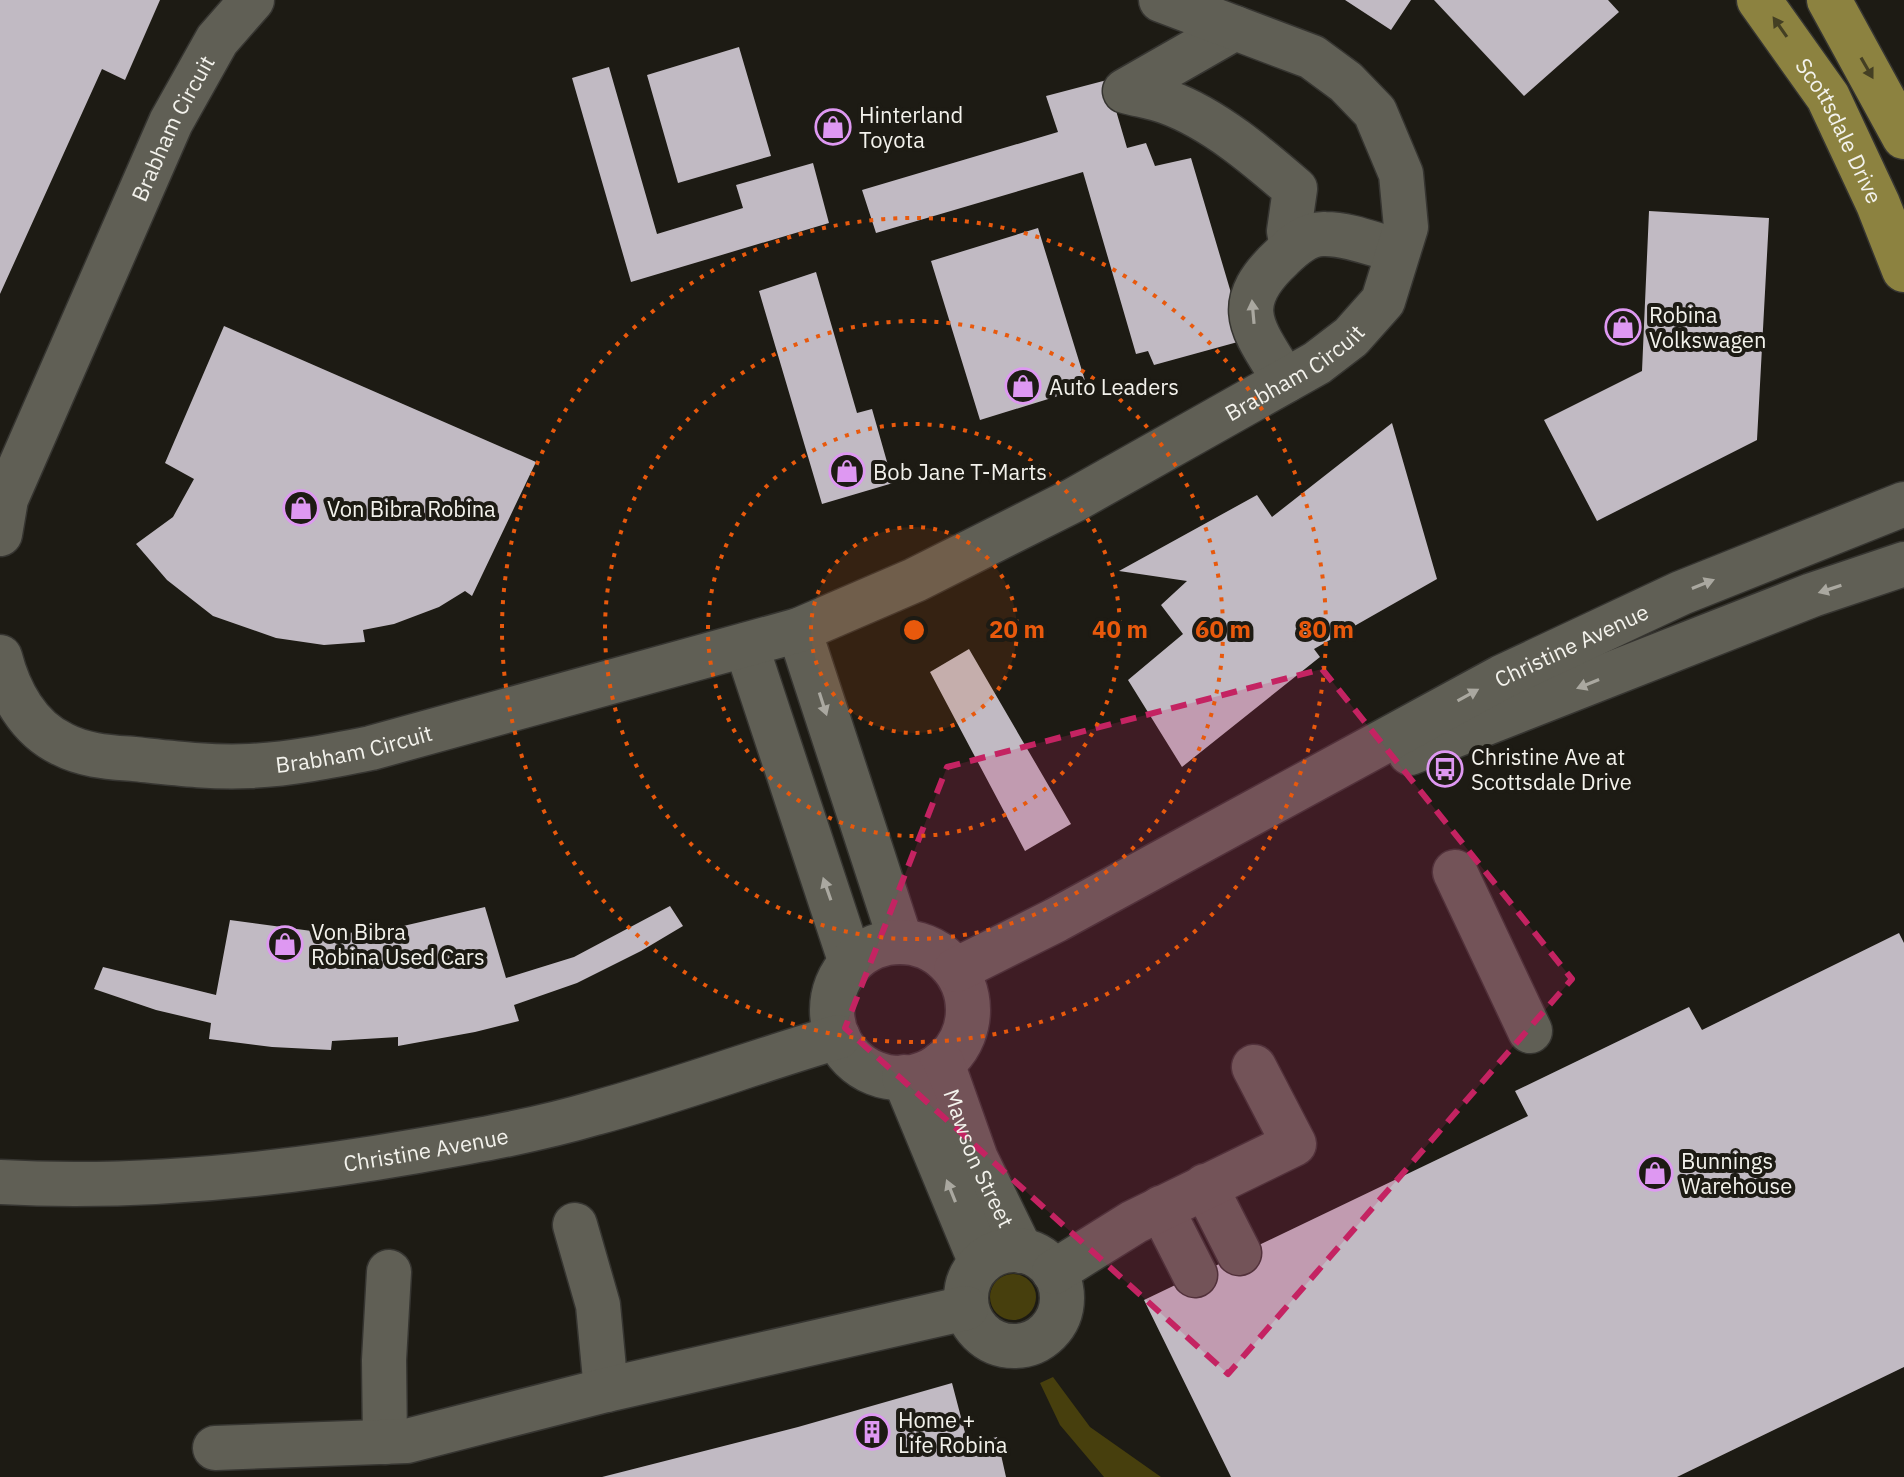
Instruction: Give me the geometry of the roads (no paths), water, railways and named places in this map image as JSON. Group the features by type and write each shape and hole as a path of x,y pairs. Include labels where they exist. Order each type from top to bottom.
{"main road":[{"name":"Scottsdale Drive","path":"1759,0 1828,97 1878,204 1904,270"},
{"path":"1829,0 1904,137"}],"street":[{"name":"Brabham Circuit","path":"0,534 6,499 171,122 217,40 252,0"},
{"name":"Brabham Circuit","path":"0,657 23,711 59,743 85,754 174,764 249,766 310,760 371,748 799,630 915,580 1074,500 1317,363 1351,337 1383,301 1406,227 1401,174 1375,112 1346,82 1312,57 1161,0"},
{"path":"1235,28 1125,91 1169,102 1213,127 1295,189 1289,231 1292,247"},
{"path":"1285,381 1252,321 1250,304 1258,283 1292,247 1309,237 1324,234 1398,251"},
{"name":"Christine Avenue","path":"956,970 1056,920 1502,677 1571,643 1681,593 1904,504"},
{"name":"Christine Avenue","path":"1252,814 1812,595 1904,564"},
{"path":"799,630 901,942"},
{"path":"746,645 851,963"},
{"path":"1455,872 1530,1031"},
{"path":"901,942 932,949 956,970 967,993 967,1019 959,1043 923,1070 890,1077 865,1068 838,1037 833,1014 835,992 851,963 874,947 901,942"},
{"name":"Christine Avenue","path":"0,1182 36,1184 208,1179 292,1171 471,1142 591,1115 691,1086 770,1057 838,1037"},
{"path":"1018,1262 1060,1285 1062,1299 1059,1314 1042,1337 1029,1344 1012,1347 996,1344 983,1336 972,1323 966,1308 968,1284 1018,1262 1134,1222 1294,1144 1254,1067"},
{"name":"Mawson Street","path":"923,1070 976,1159 1018,1262"},
{"path":"1205,1186 1239,1253"},
{"path":"1161,1208 1195,1275"},
{"path":"575,1225 598,1305 606,1390"},
{"path":"385,1442 384,1360 389,1272"},
{"path":"215,1448 407,1441 606,1390 966,1308"}],"place":[{"name":"Hinterland Toyota","path":"833,127"},
{"name":"Robina Volkswagen","path":"1623,327"},
{"name":"Auto Leaders","path":"1023,386"},
{"name":"Bob Jane T-Marts","path":"847,471"},
{"name":"Von Bibra Robina","path":"301,508"},
{"name":"Christine Ave at Scottsdale Drive","path":"1445,769"},
{"name":"Von Bibra Robina Used Cars","path":"285,944"},
{"name":"Bunnings Warehouse","path":"1655,1173"},
{"name":"Home + Life Robina","path":"872,1432"}]}
